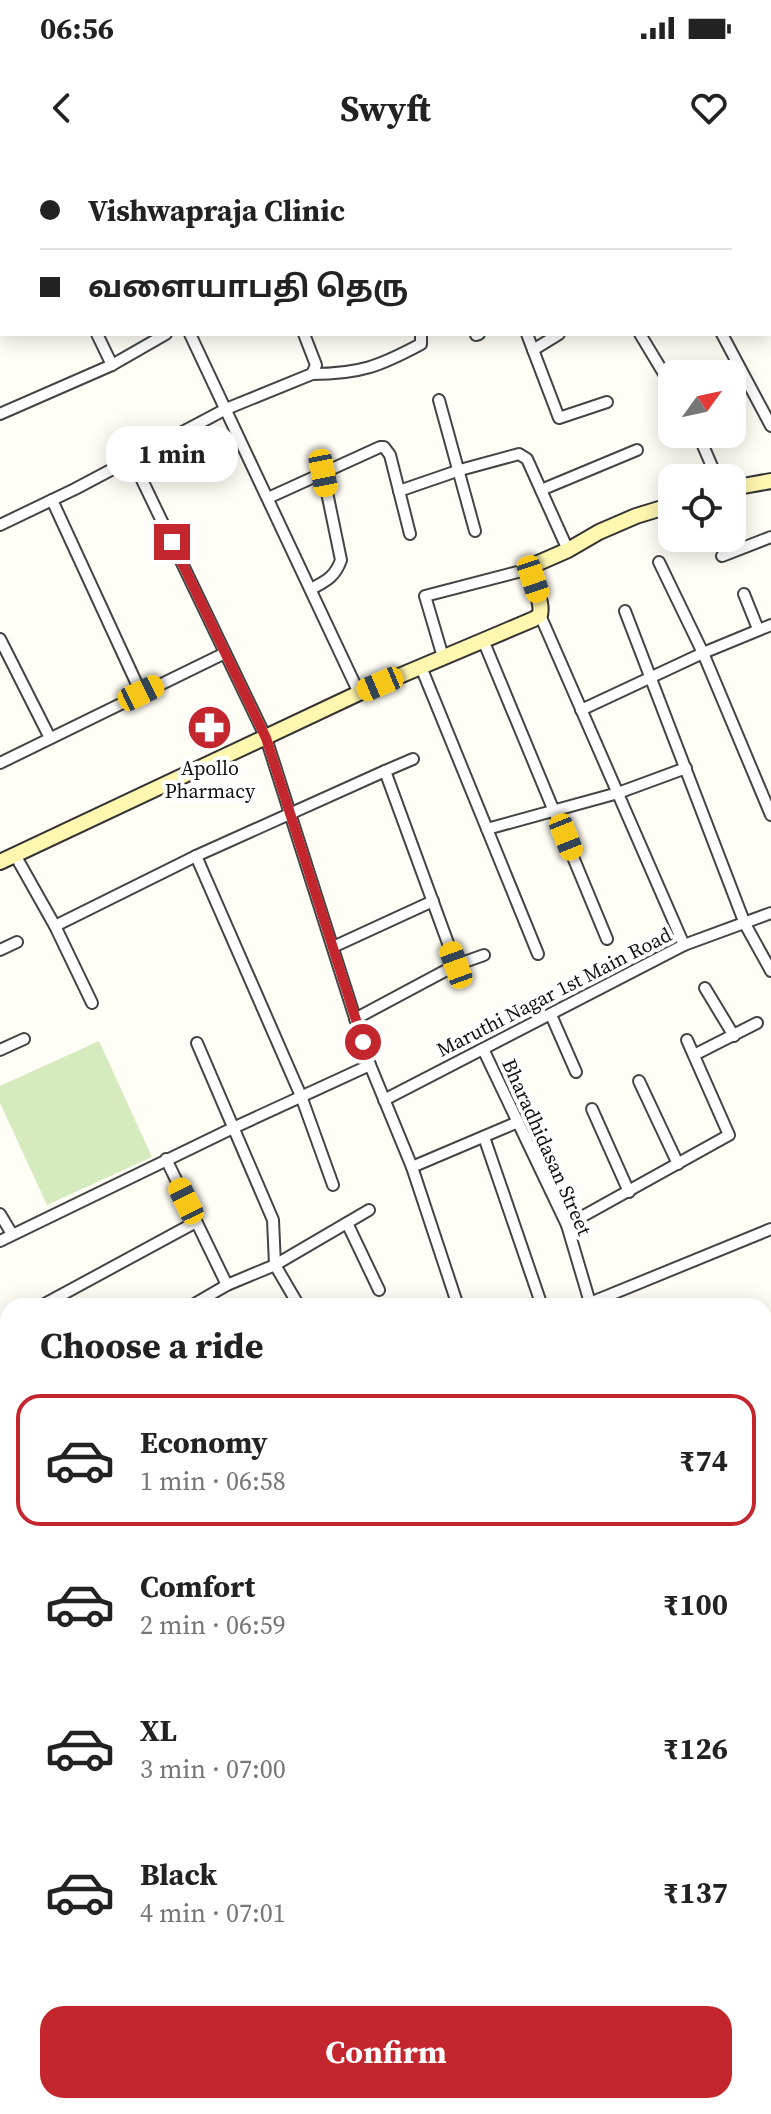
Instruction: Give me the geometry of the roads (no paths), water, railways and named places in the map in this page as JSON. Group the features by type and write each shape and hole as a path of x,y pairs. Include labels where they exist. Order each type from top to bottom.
{"street":[{"path":"98,336 112,365"},
{"path":"0,414 112,365 163,336"},
{"path":"191,336 359,693"},
{"path":"305,336 316,365 312,374"},
{"path":"0,525 226,409 312,374 360,370 384,364 421,344 421,336"},
{"path":"528,336 559,418 607,402"},
{"path":"533,350 556,336"},
{"path":"641,336 658,364"},
{"path":"723,336 771,426"},
{"path":"439,400 475,531"},
{"path":"268,498 384,447 389,450 410,534"},
{"path":"541,490 637,450"},
{"path":"399,491 519,454 527,459 568,550"},
{"path":"132,459 266,738 370,1065 412,1167 455,1298"},
{"path":"311,589 331,578 341,560 323,473"},
{"path":"746,485 771,481"},
{"path":"52,500 141,693"},
{"path":"443,657 425,596 533,568 542,560 568,550 599,532 658,510"},
{"path":"722,556 771,537"},
{"path":"659,562 703,653 771,815"},
{"path":"533,568 533,579 542,607 540,615 684,945"},
{"path":"744,594 758,629"},
{"path":"625,611 745,924 771,971"},
{"path":"0,862 359,693 540,615"},
{"path":"581,710 771,625"},
{"path":"0,639 50,738"},
{"path":"483,640 607,939"},
{"path":"0,763 225,653"},
{"path":"421,667 538,954"},
{"path":"55,926 196,856 413,759"},
{"path":"487,829 618,793 686,768"},
{"path":"385,771 456,965"},
{"path":"759,784 771,779"},
{"path":"15,855 55,926 92,1003"},
{"path":"196,856 301,1096 333,1185"},
{"path":"333,947 433,901"},
{"name":"Maruthi Nagar 1st Main Road","path":"384,1100 684,945 771,913"},
{"path":"0,950 17,942"},
{"path":"355,1019 456,965 484,955"},
{"path":"705,988 734,1036"},
{"path":"551,1015 576,1072"},
{"path":"694,1055 757,1023"},
{"path":"0,1050 24,1039"},
{"path":"567,1225 729,1135 687,1040"},
{"path":"197,1043 273,1220 275,1265 294,1298"},
{"name":"Bharadhidasan Street","path":"483,1049 567,1225 589,1298"},
{"path":"0,1241 166,1159 370,1065"},
{"path":"639,1081 678,1164"},
{"path":"592,1109 629,1192"},
{"path":"412,1167 518,1122"},
{"path":"484,1137 539,1298"},
{"path":"166,1159 227,1285"},
{"path":"205,1298 275,1265 369,1210"},
{"path":"0,1214 12,1234"},
{"path":"56,1298 196,1222"},
{"path":"347,1223 379,1290"},
{"path":"608,1298 771,1229"}],"place":[{"name":"Apollo Pharmacy","path":"210,728"}]}
